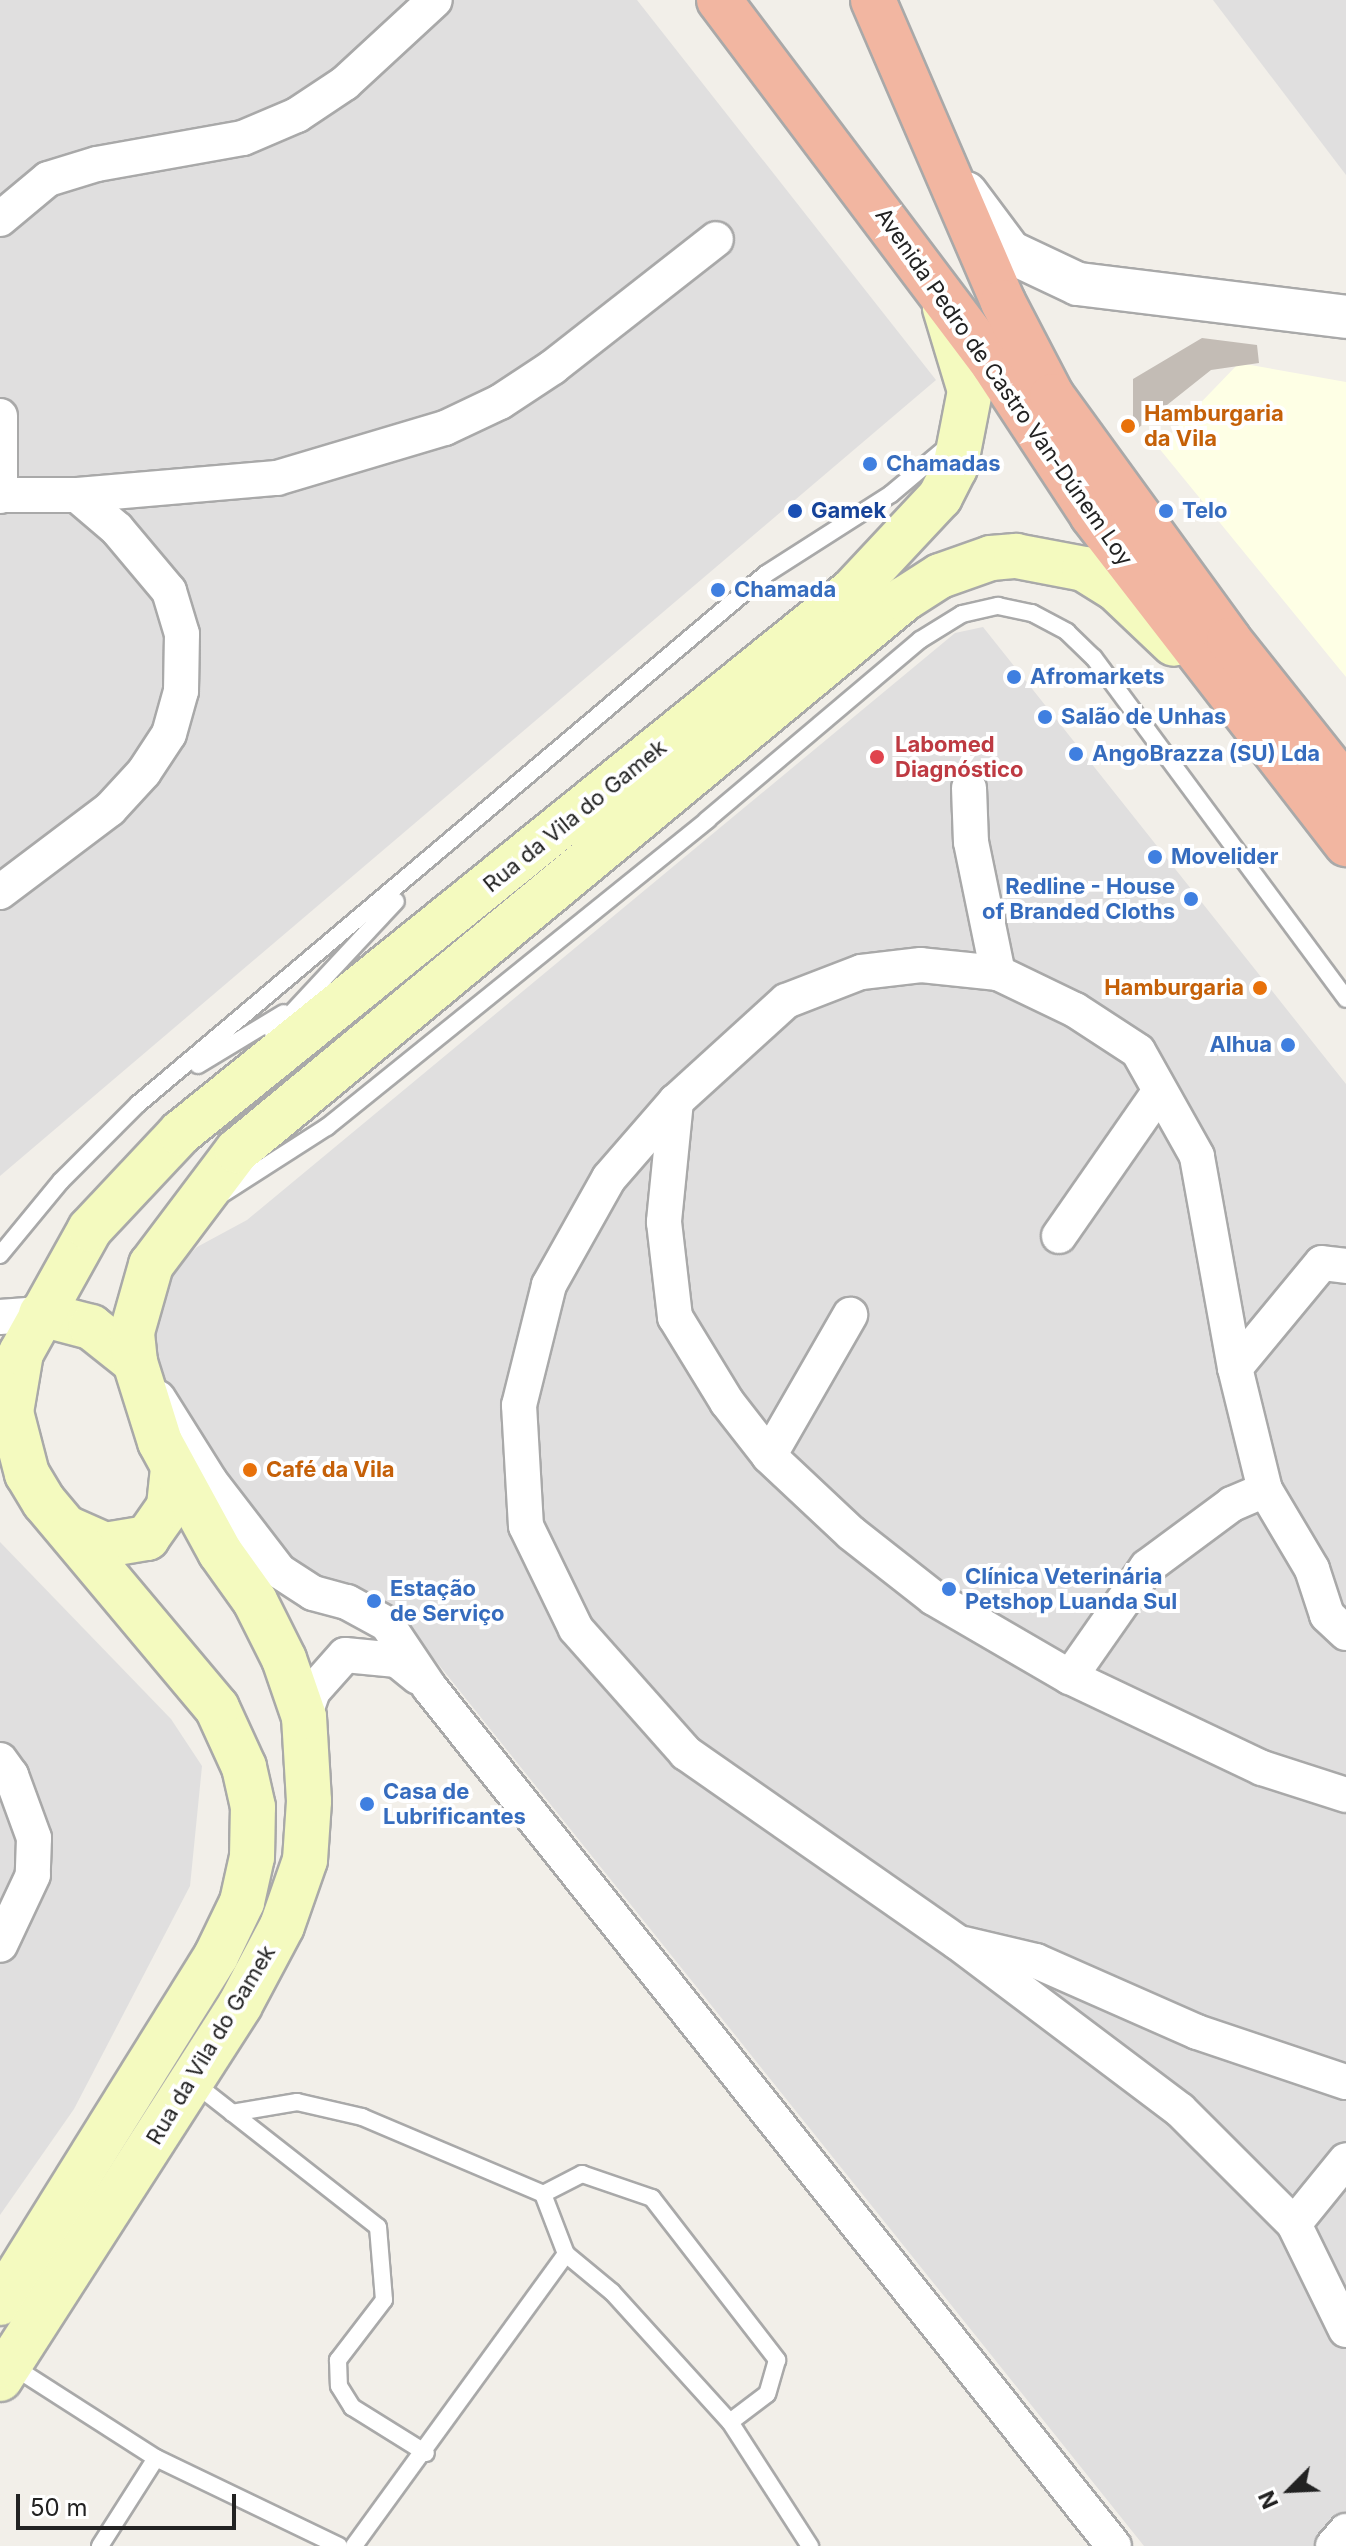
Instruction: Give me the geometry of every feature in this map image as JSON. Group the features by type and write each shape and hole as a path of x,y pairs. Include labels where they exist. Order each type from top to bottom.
{"highway":[{"name":"Avenida Pedro de Castro Van-Dúnem Loy","path":"719,0 919,263 1092,515 1206,670 1346,844"},
{"name":"Avenida Pedro de Castro Van-Dúnem Loy","path":"873,0 1009,314 1052,396 1229,640 1346,787"}],"main road":[{"name":"Rua da Vila do Gamek","path":"0,2303 216,1956 242,1902 252,1857 253,1807 244,1767 217,1708 67,1528 27,1474 11,1412 21,1353 21,1316 90,1229 180,1133 852,591 940,497 955,468 969,417 964,359 919,263"},
{"name":"Rua da Vila do Gamek","path":"5,2372 193,2082 282,1926 305,1860 309,1801 304,1717 284,1659 255,1601 173,1468 150,1415 135,1362 132,1332 138,1297 151,1265 170,1237 237,1151 904,599 940,576 991,558 1016,556 1084,569 1158,625 1206,670"},
{"path":"21,1316 91,1327 135,1362"},
{"name":"Rua da Vila do Gamek","path":"67,1528 105,1545 147,1538 169,1506 173,1468"}],"street":[{"path":"0,219 48,179 97,164 243,138 297,115 345,83 435,0"},
{"path":"927,126 990,228 1029,264 1078,284 1346,317"},
{"path":"0,416 0,495 77,495 277,478 445,428 500,402 553,367 716,239"},
{"path":"0,892 110,809 144,772 169,734 181,691 182,634 169,591 117,529 77,495"},
{"path":"969,788 971,842 998,973"},
{"path":"1340,1613 1265,1490 1235,1368 1197,1156 1138,1051 1075,1010 998,973 921,965 861,972 786,1001 676,1101 609,1178 549,1285 519,1405 526,1526 576,1629 686,1753 957,1942 1180,2110 1294,2224 1346,2330"},
{"path":"1059,1236 1159,1092"},
{"path":"676,1101 664,1222 675,1317 727,1402 769,1456 851,1533 934,1598 1070,1677 1262,1768 1346,1795"},
{"path":"1235,1368 1322,1263 1346,1266"},
{"path":"769,1456 850,1315"},
{"path":"135,1362 210,1481 279,1571 313,1593 347,1602 387,1624 430,1688 1114,2546"},
{"path":"0,1475 67,1528"},
{"path":"1070,1677 1147,1567 1232,1504 1265,1490"},
{"path":"304,1717 313,1691 345,1655 397,1660 430,1688"},
{"path":"0,1760 11,1775 34,1838 33,1875 0,1945"},
{"path":"957,1942 1036,1961 1197,2032 1346,2082"},
{"path":"1294,2224 1346,2160"},
{"path":"1333,2546 1346,2531"}],"lane":[{"path":"0,1255 61,1181 148,1095 440,853 766,574 933,463 969,417"},
{"name":"Rua da Vila do Gamek","path":"170,1237 221,1195 327,1127 707,820 920,640 962,614 998,606 1032,613 1067,632 1176,763 1346,999"},
{"path":"180,1133 440,853"},
{"path":"148,1095 473,898"},
{"path":"193,2082 378,2227 384,2300 338,2360 339,2386 352,2407 426,2453"},
{"path":"232,2113 297,2102 362,2117 543,2194 566,2254 612,2292 730,2422 810,2546"},
{"path":"543,2194 582,2174 652,2198 777,2360 767,2394 730,2422"},
{"path":"354,2546 426,2453 566,2254"},
{"path":"5,2372 156,2458 339,2546"},
{"path":"100,2546 156,2458"}],"shaded area":[{"path":"0,0 637,0 936,380 0,1176"},
{"path":"1213,0 1346,0 1346,175"},
{"path":"1239,363 1346,382 1346,677 1158,447"},
{"path":"983,627 1346,1084 1346,2546 1144,2546 399,1615 292,1560 161,1380 148,1336 158,1286 197,1247 247,1220 955,633"},
{"path":"0,1542 171,1719 202,1766 190,1886 74,2109 0,2215"}],"building":[{"path":"1202,338 1257,345 1259,363 1211,370 1133,432 1133,379"}],"place":[{"name":"Hamburgaria da Vila","path":"1128,426"},
{"name":"Chamadas","path":"870,464"},
{"name":"Gamek","path":"795,511"},
{"name":"Telo","path":"1166,511"},
{"name":"Chamada","path":"718,590"},
{"name":"Afromarkets","path":"1014,677"},
{"name":"Salão de Unhas","path":"1045,717"},
{"name":"AngoBrazza (SU) Lda","path":"1076,754"},
{"name":"Labomed Diagnóstico","path":"877,757"},
{"name":"Movelider","path":"1155,857"},
{"name":"Redline - House of Branded Cloths","path":"1191,899"},
{"name":"Hamburgaria","path":"1260,988"},
{"name":"Alhua","path":"1288,1045"},
{"name":"Café da Vila","path":"250,1470"},
{"name":"Clínica Veterinária Petshop Luanda Sul","path":"949,1589"},
{"name":"Estação de Serviço","path":"374,1601"},
{"name":"Casa de Lubrificantes","path":"367,1804"}]}
